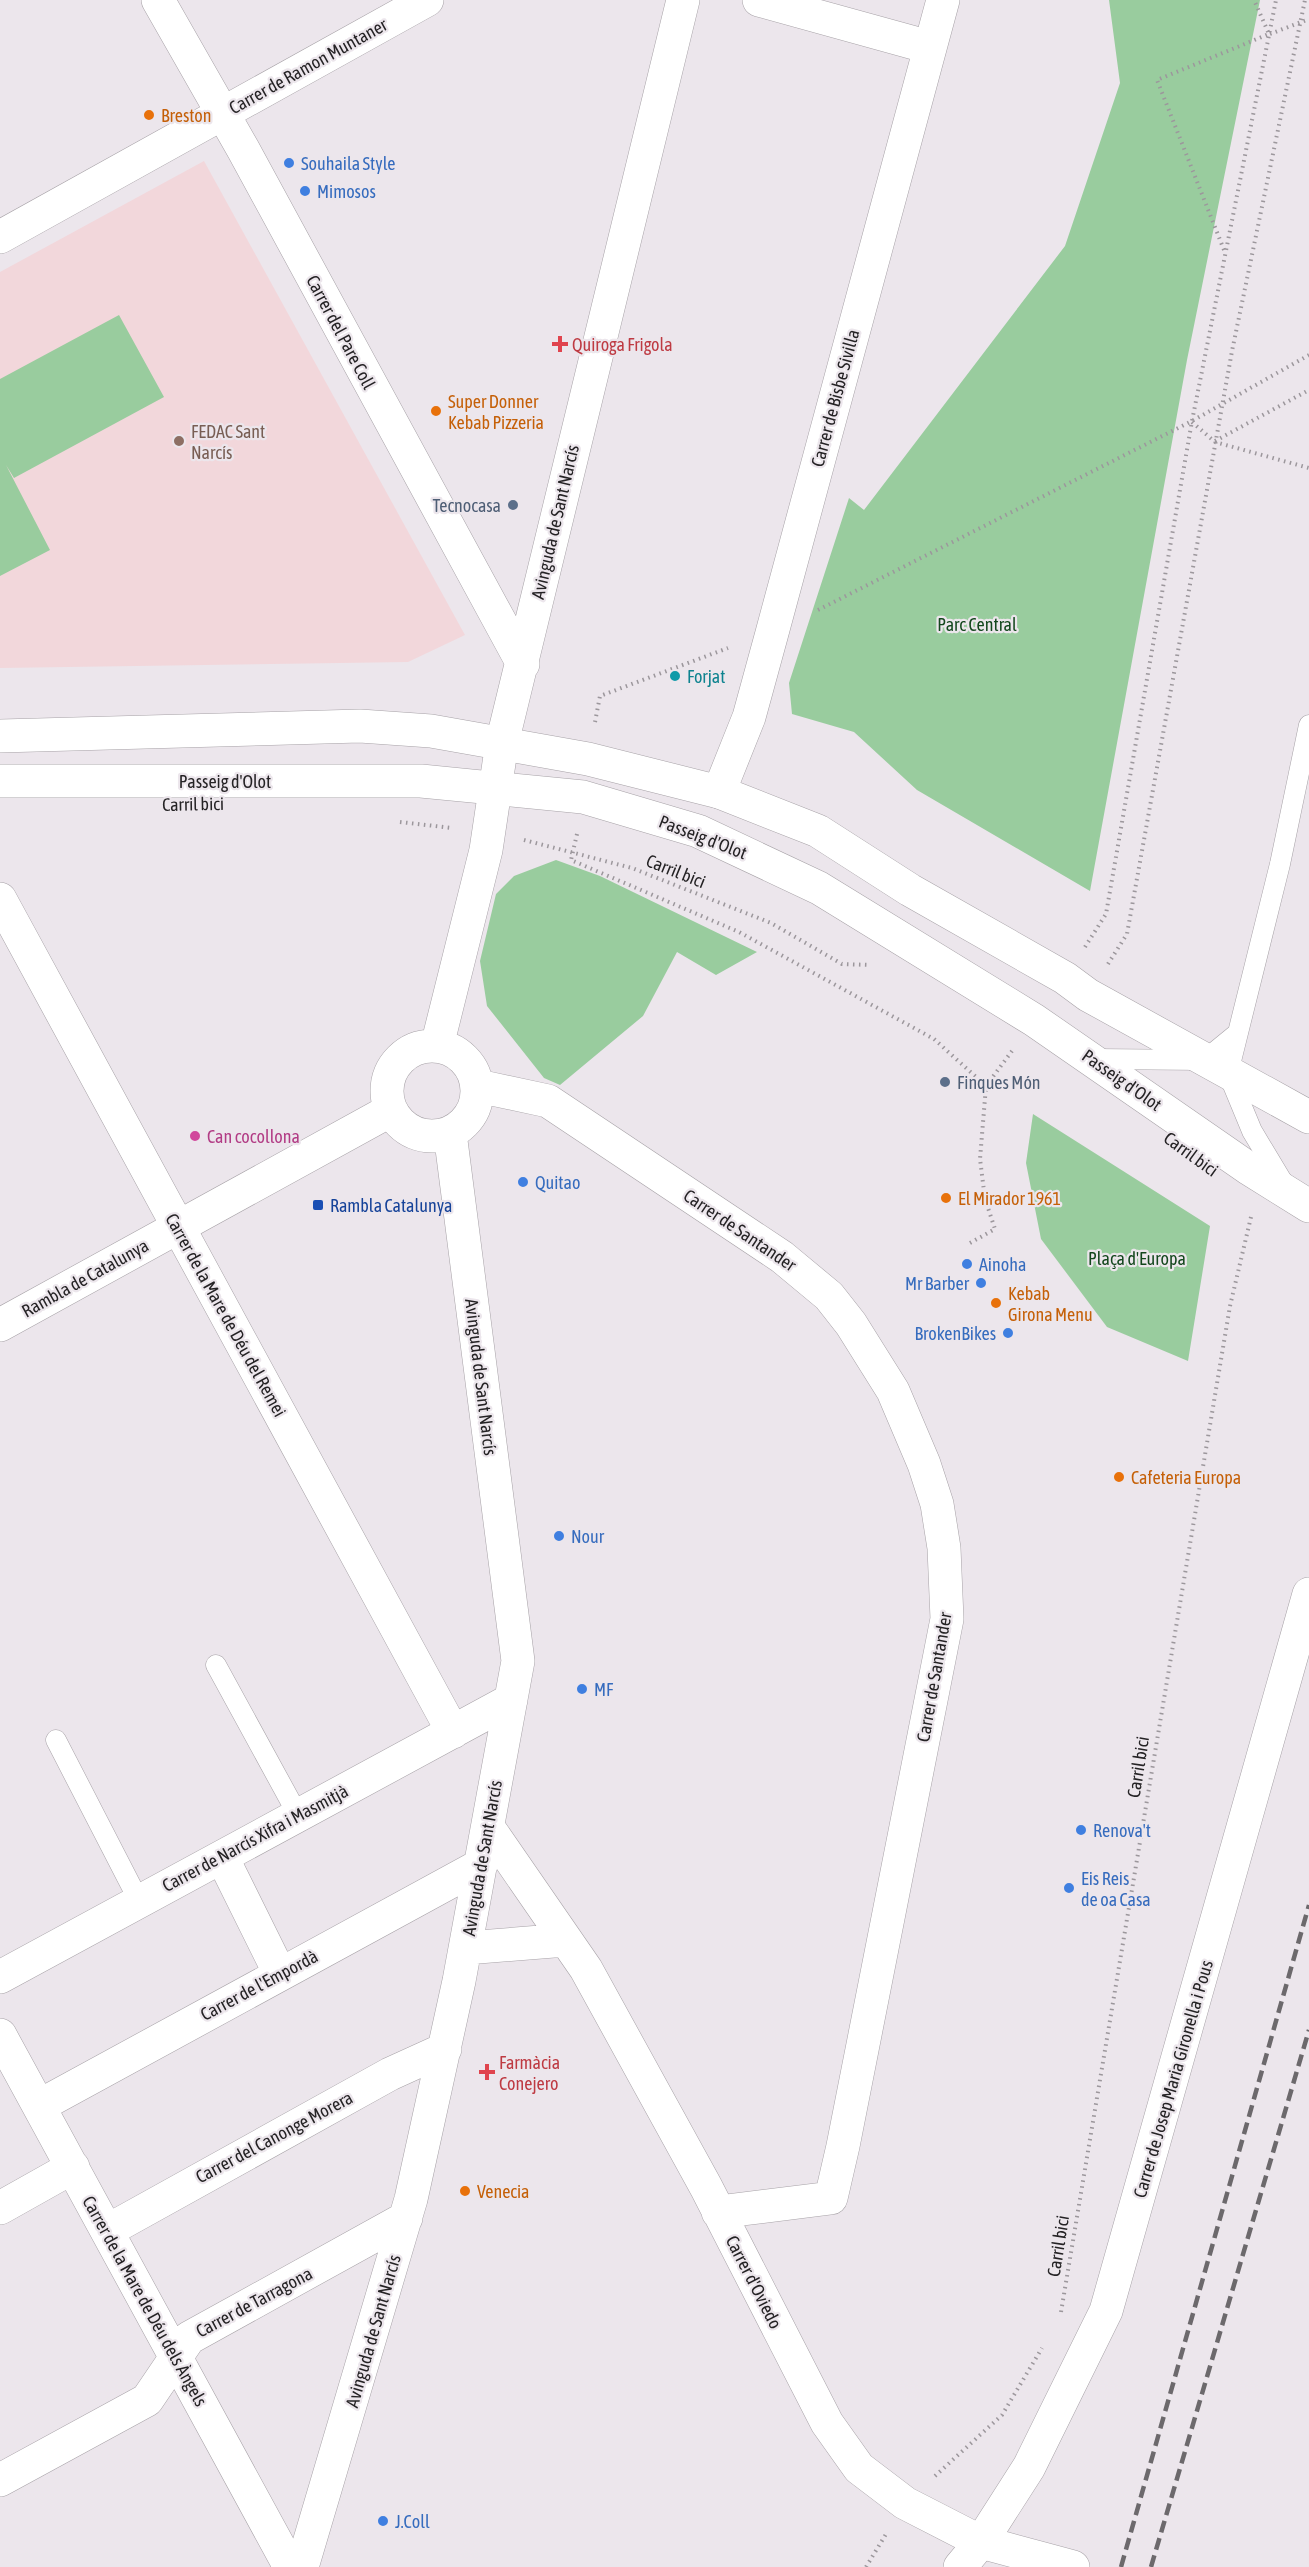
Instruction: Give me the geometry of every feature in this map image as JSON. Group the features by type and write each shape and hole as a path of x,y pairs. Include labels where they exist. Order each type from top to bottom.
{"street":[{"name":"Carrer del Pare Coll","path":"158,0 523,664"},
{"name":"Carrer de Ramon Muntaner","path":"0,237 427,0"},
{"name":"Avinguda de Sant Narcís","path":"437,1046 489,834 502,743 683,0"},
{"path":"759,0 929,47"},
{"name":"Carrer de Bisbe Sivilla","path":"719,792 749,717 943,0"},
{"path":"0,736 360,726 431,731 588,759 719,792 818,831 910,890 1309,1117"},
{"name":"Passeig d'Olot","path":"0,781 422,781 583,796 698,831 819,888 1034,1020 1300,1200"},
{"name":"Carrer de la Mare de Déu del Remei","path":"1,902 453,1732"},
{"path":"437,1046 452,1050 465,1059 474,1071 478,1086 476,1103 470,1118 450,1132 433,1137 416,1133 401,1124 391,1110 388,1082 395,1065 418,1048 437,1046"},
{"name":"Carrer de Santander","path":"478,1086 548,1101 782,1257 829,1296 872,1355 893,1391 921,1455 936,1504 944,1548 947,1619 831,2198 718,2212"},
{"name":"Rambla de Catalunya","path":"0,1325 391,1110"},
{"name":"Avinguda de Sant Narcís","path":"302,2567 406,2218 466,1948 518,1661 450,1132"},
{"name":"Carrer de Josep Maria Gironella i Pous","path":"981,2542 1029,2467 1106,2311 1309,1594"},
{"name":"Carrer de Narcís Xifra i Masmitjà","path":"0,1977 511,1700"},
{"name":"Carrer d'Oviedo","path":"488,1827 586,1969 718,2212 827,2423 859,2468 905,2503 981,2542 1073,2567"},
{"path":"222,1857 280,1974"},
{"name":"Carrer de l'Empordà","path":"39,2106 481,1865"},
{"path":"466,1948 566,1940"},
{"name":"Carrer de la Mare de Déu dels Àngels","path":"0,2035 290,2567"},
{"name":"Carrer del Canonge Morera","path":"106,2230 380,2080 445,2049"},
{"path":"0,2208 73,2168"},
{"name":"Carrer de Tarragona","path":"0,2480 147,2400 189,2338 406,2218"},
{"path":"960,2567 981,2542"}],"lane":[{"path":"1217,1066 1238,1033 1280,864 1309,725"},
{"path":"1092,1059 1217,1066"},
{"path":"1217,1066 1252,1131 1300,1200"},
{"path":"216,1665 298,1815"},
{"path":"56,1740 139,1901"}],"path":[{"path":"1254,0 1269,34"},
{"path":"1077,987 1106,914 1192,421 1276,0"},
{"path":"1077,987 1127,934 1222,405 1305,0"},
{"path":"1225,252 1157,80 1309,19"},
{"path":"588,759 600,696 772,633 1192,421 1309,355"},
{"path":"1215,442 1309,390"},
{"path":"1192,421 1215,442 1309,468"},
{"name":"Carril bici","path":"396,821 527,840 632,868 771,924 842,963 876,966"},
{"path":"574,853 571,860 738,932 934,1039 986,1086"},
{"path":"970,1243 995,1229 985,1199 980,1159 986,1086 1034,1020"},
{"path":"1243,1210 1261,1222"},
{"name":"Carril bici","path":"1060,2319 1228,1317 1251,1217"},
{"path":"1002,2415 1048,2339"}],"shaded area":[{"name":"FEDAC Sant Narcís","path":"204,161 465,635 408,662 0,668 0,272"}],"green space":[{"name":"Parc Central","path":"1109,0 1260,0 1187,360 1090,891 917,790 854,732 792,714 789,683 849,498 864,510 1065,246 1120,83"},
{"path":"119,315 164,397 14,478 6,465 50,550 0,576 0,379"},
{"path":"556,860 600,876 757,952 716,975 677,952 643,1016 560,1085 544,1078 487,1006 480,961 496,894 514,876"},
{"name":"Plaça d'Europa","path":"1033,1114 1210,1226 1188,1361 1107,1327 1041,1239 1026,1163"}],"railway":[{"path":"1121,2567 1309,1905"},
{"path":"1151,2567 1309,2030"}],"place":[{"name":"Breston","path":"149,115"},
{"name":"Souhaila Style","path":"289,163"},
{"name":"Mimosos","path":"305,191"},
{"name":"Quiroga Frigola","path":"560,344"},
{"name":"Super Donner Kebab Pizzeria","path":"436,411"},
{"name":"FEDAC Sant Narcís","path":"179,441"},
{"name":"Tecnocasa","path":"513,505"},
{"name":"Forjat","path":"675,676"},
{"name":"Finques Món","path":"945,1082"},
{"name":"Can cocollona","path":"195,1136"},
{"name":"Quitao","path":"523,1182"},
{"name":"El Mirador 1961","path":"946,1198"},
{"name":"Rambla Catalunya","path":"318,1205"},
{"name":"Ainoha","path":"967,1264"},
{"name":"Mr Barber","path":"981,1283"},
{"name":"Kebab Girona Menu","path":"996,1303"},
{"name":"BrokenBikes","path":"1008,1333"},
{"name":"Cafeteria Europa","path":"1119,1477"},
{"name":"Nour","path":"559,1536"},
{"name":"MF","path":"582,1689"},
{"name":"Renova't","path":"1081,1830"},
{"name":"Eis Reis de oa Casa","path":"1069,1888"},
{"name":"Farmàcia Conejero","path":"487,2072"},
{"name":"Venecia","path":"465,2191"},
{"name":"J.Coll","path":"383,2521"}]}
